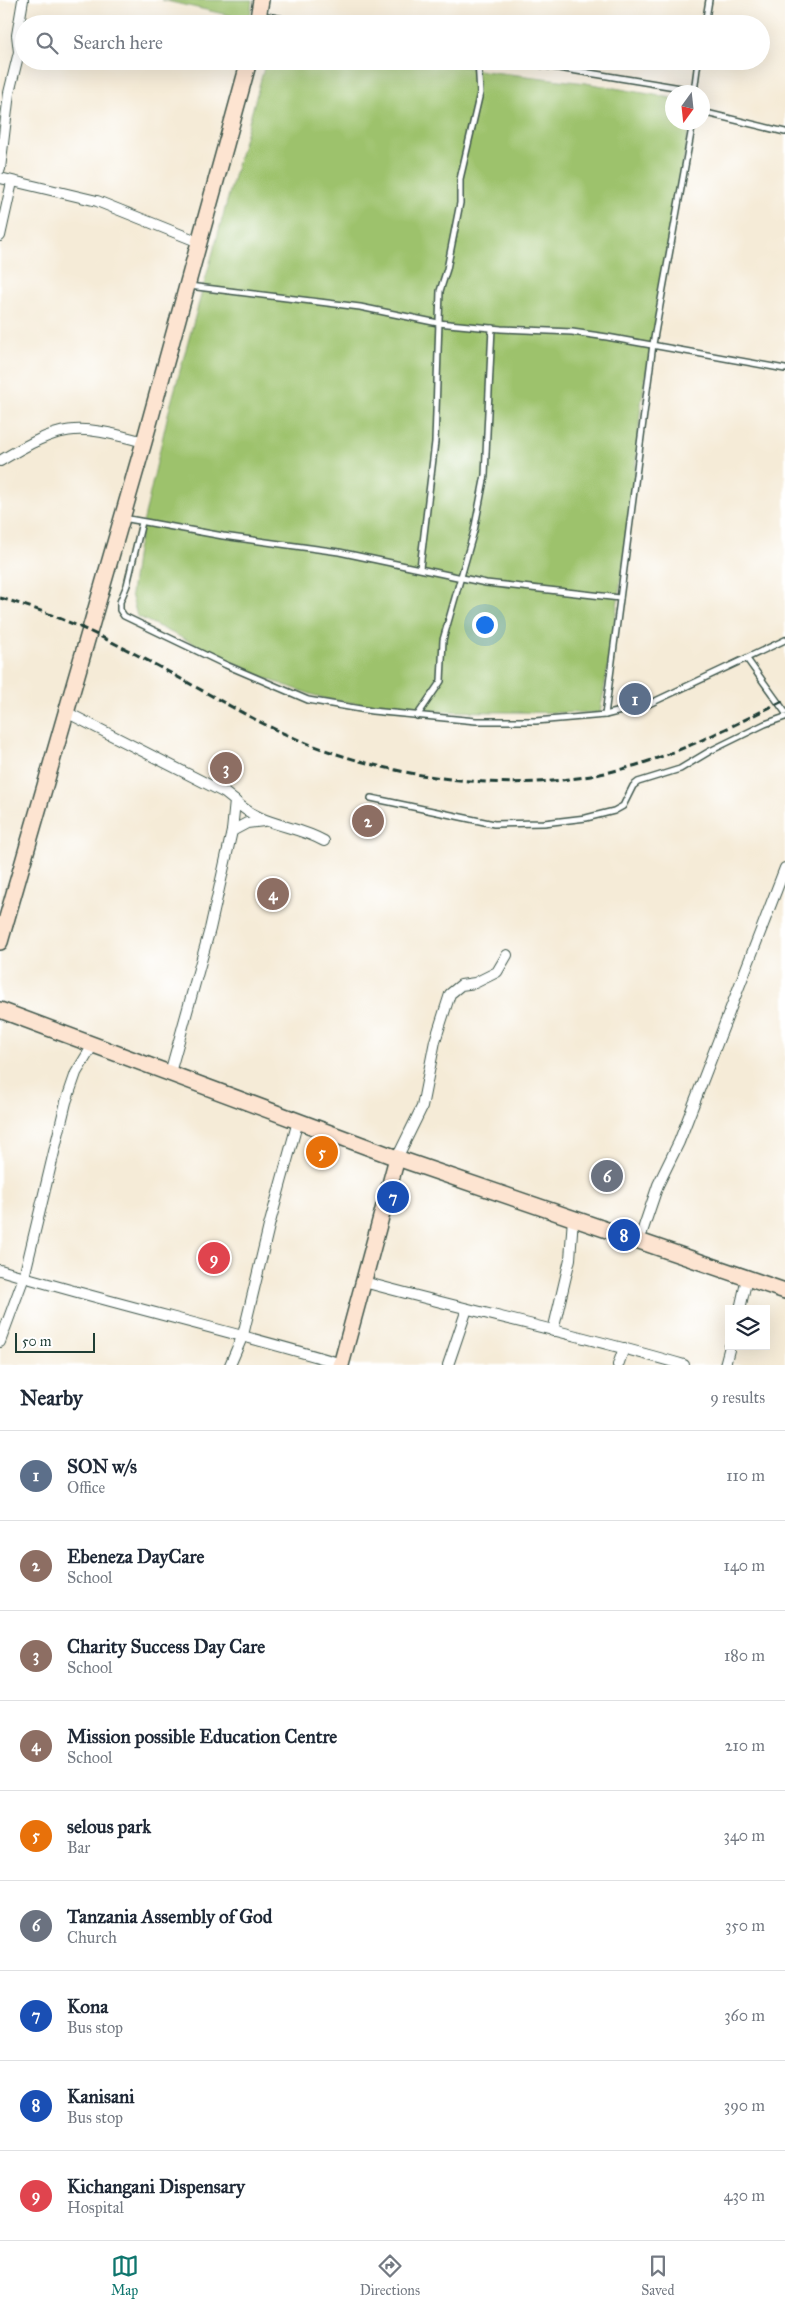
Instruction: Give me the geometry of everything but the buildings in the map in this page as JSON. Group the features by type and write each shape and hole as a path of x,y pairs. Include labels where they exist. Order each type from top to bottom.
{"street":[{"path":"20,15 23,0"},
{"path":"0,169 9,92 15,68"},
{"path":"0,942 144,442 247,70"},
{"path":"0,178 97,201 199,242"},
{"path":"0,236 12,182"},
{"path":"0,461 38,438 64,430 86,429 144,442"},
{"path":"66,712 225,793 243,809 265,821 316,836 324,841"},
{"path":"170,1073 210,929 232,831 235,801"},
{"path":"232,831 247,823 265,821"},
{"path":"639,1240 658,1185 679,1142 785,868"},
{"path":"0,1270 188,1322 243,1335 341,1364 398,1158 422,1107 434,1041 450,994 460,985 475,983 497,972 507,954"},
{"path":"0,1010 398,1158 785,1291"},
{"path":"0,1342 24,1277 66,1102 76,1072 93,1045"},
{"path":"230,1365 243,1335 269,1226 298,1121"},
{"path":"552,1331 570,1258 573,1218"},
{"path":"741,1305 747,1278"},
{"path":"364,1282 684,1365"},
{"path":"448,1365 466,1310"},
{"path":"618,1365 624,1348"},
{"path":"725,1365 729,1350"}],"lane":[{"path":"706,15 709,0"},
{"path":"420,568 435,442 440,291 447,269 460,204 460,179 480,93 479,70"},
{"path":"569,70 665,86"},
{"path":"695,85 697,70"},
{"path":"710,114 785,132"},
{"path":"605,715 653,344 692,130"},
{"path":"188,286 360,307 438,322 492,328 572,332 653,344 785,369"},
{"path":"417,716 441,681 444,664 443,640 474,531 485,475 492,328"},
{"path":"122,518 320,549 506,586 620,598"},
{"path":"142,522 127,584 120,602 121,613 127,619 295,696 322,703 476,722 508,722 605,715 649,704 785,640"},
{"path":"747,659 785,712"},
{"path":"371,798 504,825 586,818 614,811 623,806 633,786 638,782 680,769 710,751 785,716"}],"green space":[{"path":"162,0 252,0 250,15 228,15"},
{"path":"264,70 480,70 586,83 665,97 665,130 689,130 641,404 633,496 600,713 409,711 325,699 267,679 137,616 131,594 137,550 168,414"}],"railway":[{"path":"0,598 68,622 101,637 262,723 302,741 345,757 390,769 436,777 483,782 529,782 574,778 618,770 682,749 785,700"}],"place":[{"name":"SON w/s","path":"635,699"},
{"name":"Charity Success Day Care","path":"226,768"},
{"name":"Ebeneza DayCare","path":"368,821"},
{"name":"Mission possible Education Centre","path":"273,894"},
{"name":"selous park","path":"322,1152"},
{"name":"Tanzania Assembly of God","path":"607,1176"},
{"name":"Kona","path":"393,1197"},
{"name":"Kanisani","path":"624,1235"},
{"name":"Kichangani Dispensary","path":"214,1258"}]}
